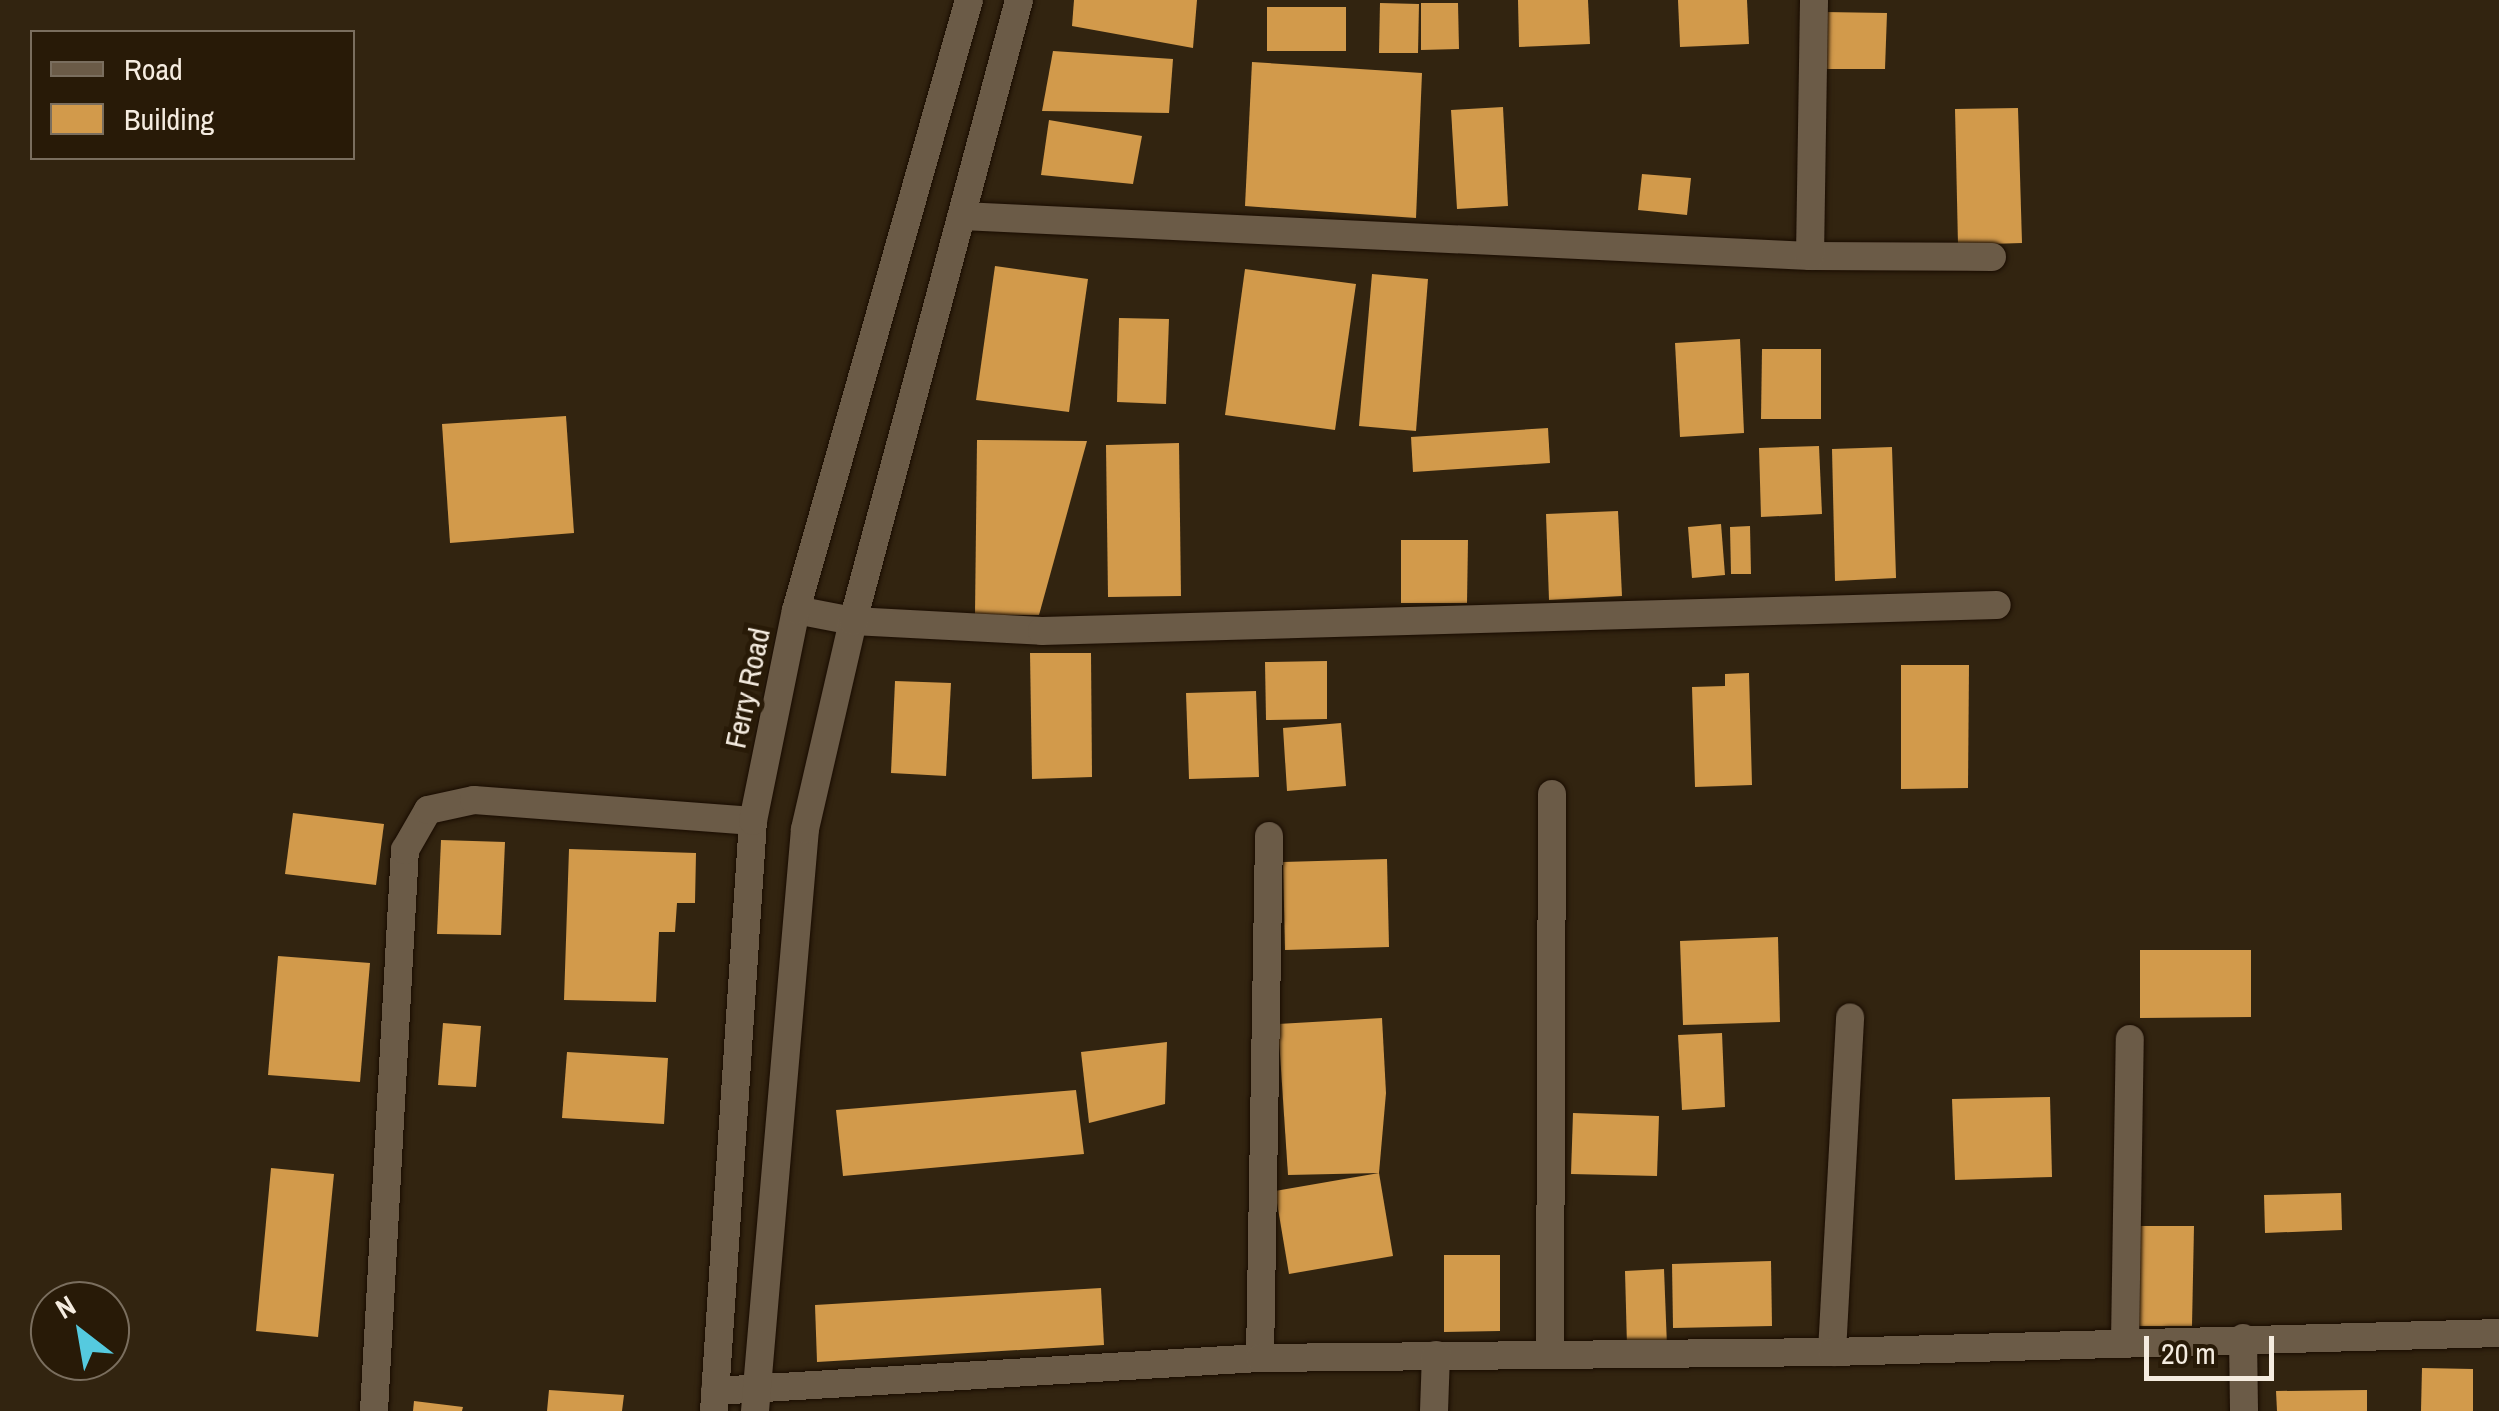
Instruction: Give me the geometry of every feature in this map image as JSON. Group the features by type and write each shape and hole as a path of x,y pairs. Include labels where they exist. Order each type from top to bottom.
{"street":[{"name":"Ferry Road","path":"714,1401 753,821 796,610 969,0"},
{"path":"756,1400 805,829 853,621 1019,0"},
{"path":"1810,256 1814,0"},
{"path":"962,216 1810,256 1992,257"},
{"path":"796,610 853,621 1042,632 1997,605"},
{"path":"1550,1354 1552,794"},
{"path":"374,1411 405,850 428,810 474,800 753,821"},
{"path":"1260,1358 1269,836"},
{"path":"1832,1352 1850,1016"},
{"path":"2126,1342 2130,1039"},
{"path":"714,1401 1260,1358 1832,1352 2499,1333"},
{"path":"2243,1338 2244,1411"},
{"path":"1434,1411 1436,1355"}],"building":[{"path":"1074,0 1197,0 1193,48 1072,26"},
{"path":"1518,0 1588,0 1590,44 1519,47"},
{"path":"1678,0 1747,0 1749,44 1680,47"},
{"path":"1380,3 1419,4 1418,53 1379,53"},
{"path":"1421,3 1458,3 1459,49 1421,50"},
{"path":"1267,7 1346,7 1346,51 1267,51"},
{"path":"1824,12 1887,13 1885,69 1823,69"},
{"path":"1053,51 1173,59 1169,113 1042,111"},
{"path":"1252,62 1422,73 1416,218 1245,206"},
{"path":"1503,107 1508,206 1457,209 1451,110"},
{"path":"2018,108 2022,243 1958,245 1955,109"},
{"path":"1049,120 1142,136 1133,184 1041,175"},
{"path":"1642,174 1691,178 1687,215 1638,210"},
{"path":"995,266 1088,279 1069,412 976,400"},
{"path":"1245,269 1356,284 1335,430 1225,415"},
{"path":"1372,274 1428,279 1416,431 1359,426"},
{"path":"1119,318 1169,319 1166,404 1117,402"},
{"path":"1740,339 1744,433 1680,437 1675,343"},
{"path":"1762,349 1821,349 1821,419 1761,419"},
{"path":"566,416 574,533 450,543 442,424"},
{"path":"1548,428 1550,463 1413,472 1411,437"},
{"path":"977,440 1087,441 1039,615 975,615"},
{"path":"1179,443 1181,596 1108,597 1106,445"},
{"path":"1819,446 1822,514 1761,517 1759,448"},
{"path":"1892,447 1896,578 1835,581 1832,449"},
{"path":"1618,511 1622,596 1549,600 1546,514"},
{"path":"1721,524 1725,575 1692,578 1688,527"},
{"path":"1750,526 1751,574 1731,574 1730,527"},
{"path":"1401,540 1468,540 1467,603 1401,603"},
{"path":"1030,653 1091,653 1092,777 1032,779"},
{"path":"1327,661 1327,719 1266,720 1265,662"},
{"path":"1901,665 1969,665 1968,788 1901,789"},
{"path":"1749,673 1752,785 1695,787 1692,687 1725,686 1725,674"},
{"path":"895,681 951,683 946,776 891,773"},
{"path":"1256,691 1259,777 1189,779 1186,693"},
{"path":"1341,723 1346,786 1287,791 1283,728"},
{"path":"293,813 384,824 376,885 285,874"},
{"path":"441,840 505,842 501,935 437,934"},
{"path":"569,849 696,853 695,903 677,903 675,932 659,932 656,1002 564,1000"},
{"path":"1387,859 1389,947 1285,950 1283,862"},
{"path":"1778,937 1780,1022 1683,1025 1680,941"},
{"path":"2140,950 2251,950 2251,1017 2140,1018"},
{"path":"278,956 370,963 360,1082 268,1075"},
{"path":"1382,1018 1386,1093 1379,1173 1288,1175 1278,1024"},
{"path":"443,1023 481,1026 476,1087 438,1085"},
{"path":"1722,1033 1725,1107 1682,1110 1678,1035"},
{"path":"1167,1042 1165,1104 1089,1123 1081,1052"},
{"path":"567,1052 668,1058 664,1124 562,1118"},
{"path":"1076,1090 1084,1154 843,1176 836,1110"},
{"path":"2050,1097 2052,1177 1955,1180 1952,1099"},
{"path":"1573,1113 1659,1116 1657,1176 1571,1174"},
{"path":"271,1168 334,1174 318,1337 256,1331"},
{"path":"1379,1173 1393,1256 1289,1274 1275,1191"},
{"path":"2341,1193 2342,1230 2265,1233 2264,1195"},
{"path":"2137,1226 2194,1226 2192,1326 2136,1326"},
{"path":"1444,1255 1500,1255 1500,1331 1444,1332"},
{"path":"1771,1261 1772,1326 1673,1328 1672,1264"},
{"path":"1664,1269 1667,1346 1627,1346 1625,1271"},
{"path":"1101,1288 1104,1345 817,1362 815,1305"},
{"path":"2422,1368 2473,1369 2473,1411 2421,1411"},
{"path":"549,1390 624,1395 622,1411 547,1411"},
{"path":"2367,1390 2367,1411 2277,1411 2276,1391"},
{"path":"414,1401 463,1407 462,1411 413,1411"}]}
